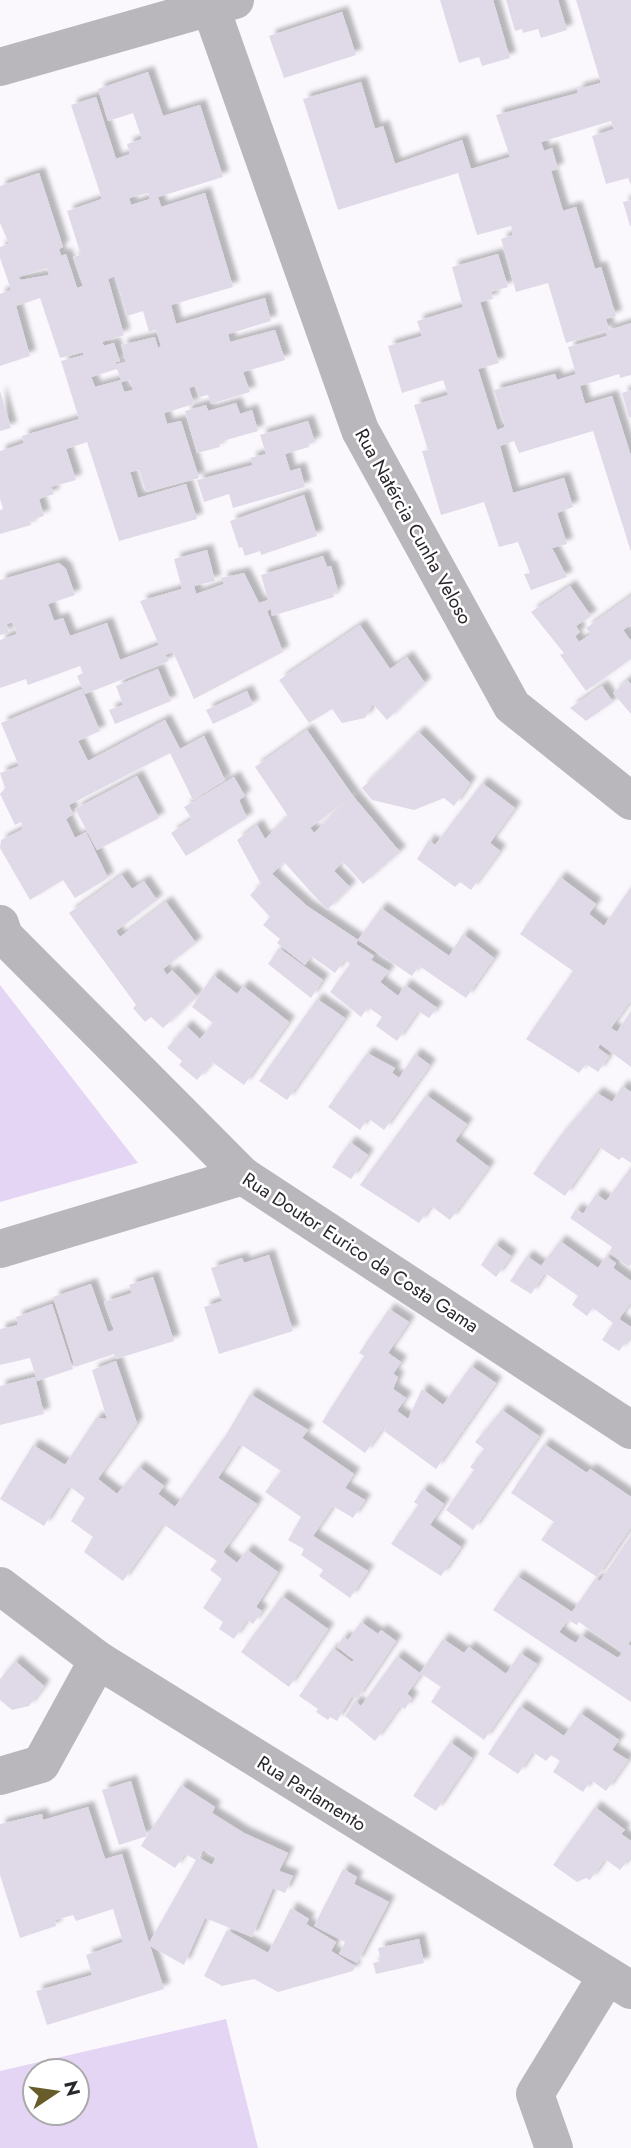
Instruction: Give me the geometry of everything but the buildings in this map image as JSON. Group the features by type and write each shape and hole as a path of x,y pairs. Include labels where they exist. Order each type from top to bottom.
{"street":[{"path":"0,67 217,3"},
{"name":"Rua Natércia Cunha Veloso","path":"217,3 360,429 512,706 631,801"},
{"name":"Rua Doutor Eurico da Costa Gama","path":"0,924 4,936 243,1176 631,1430"},
{"path":"0,1249 243,1176"},
{"name":"Rua Parlamento","path":"0,1586 98,1660 619,1983"},
{"path":"0,1776 41,1764 98,1660"},
{"path":"554,2148 536,2094 619,1983"}],"shaded area":[{"path":"0,985 138,1163 0,1202"},
{"path":"226,2019 258,2148 0,2148 0,2071 21,2066 21,2127 91,2127 91,2057 61,2057"}]}
